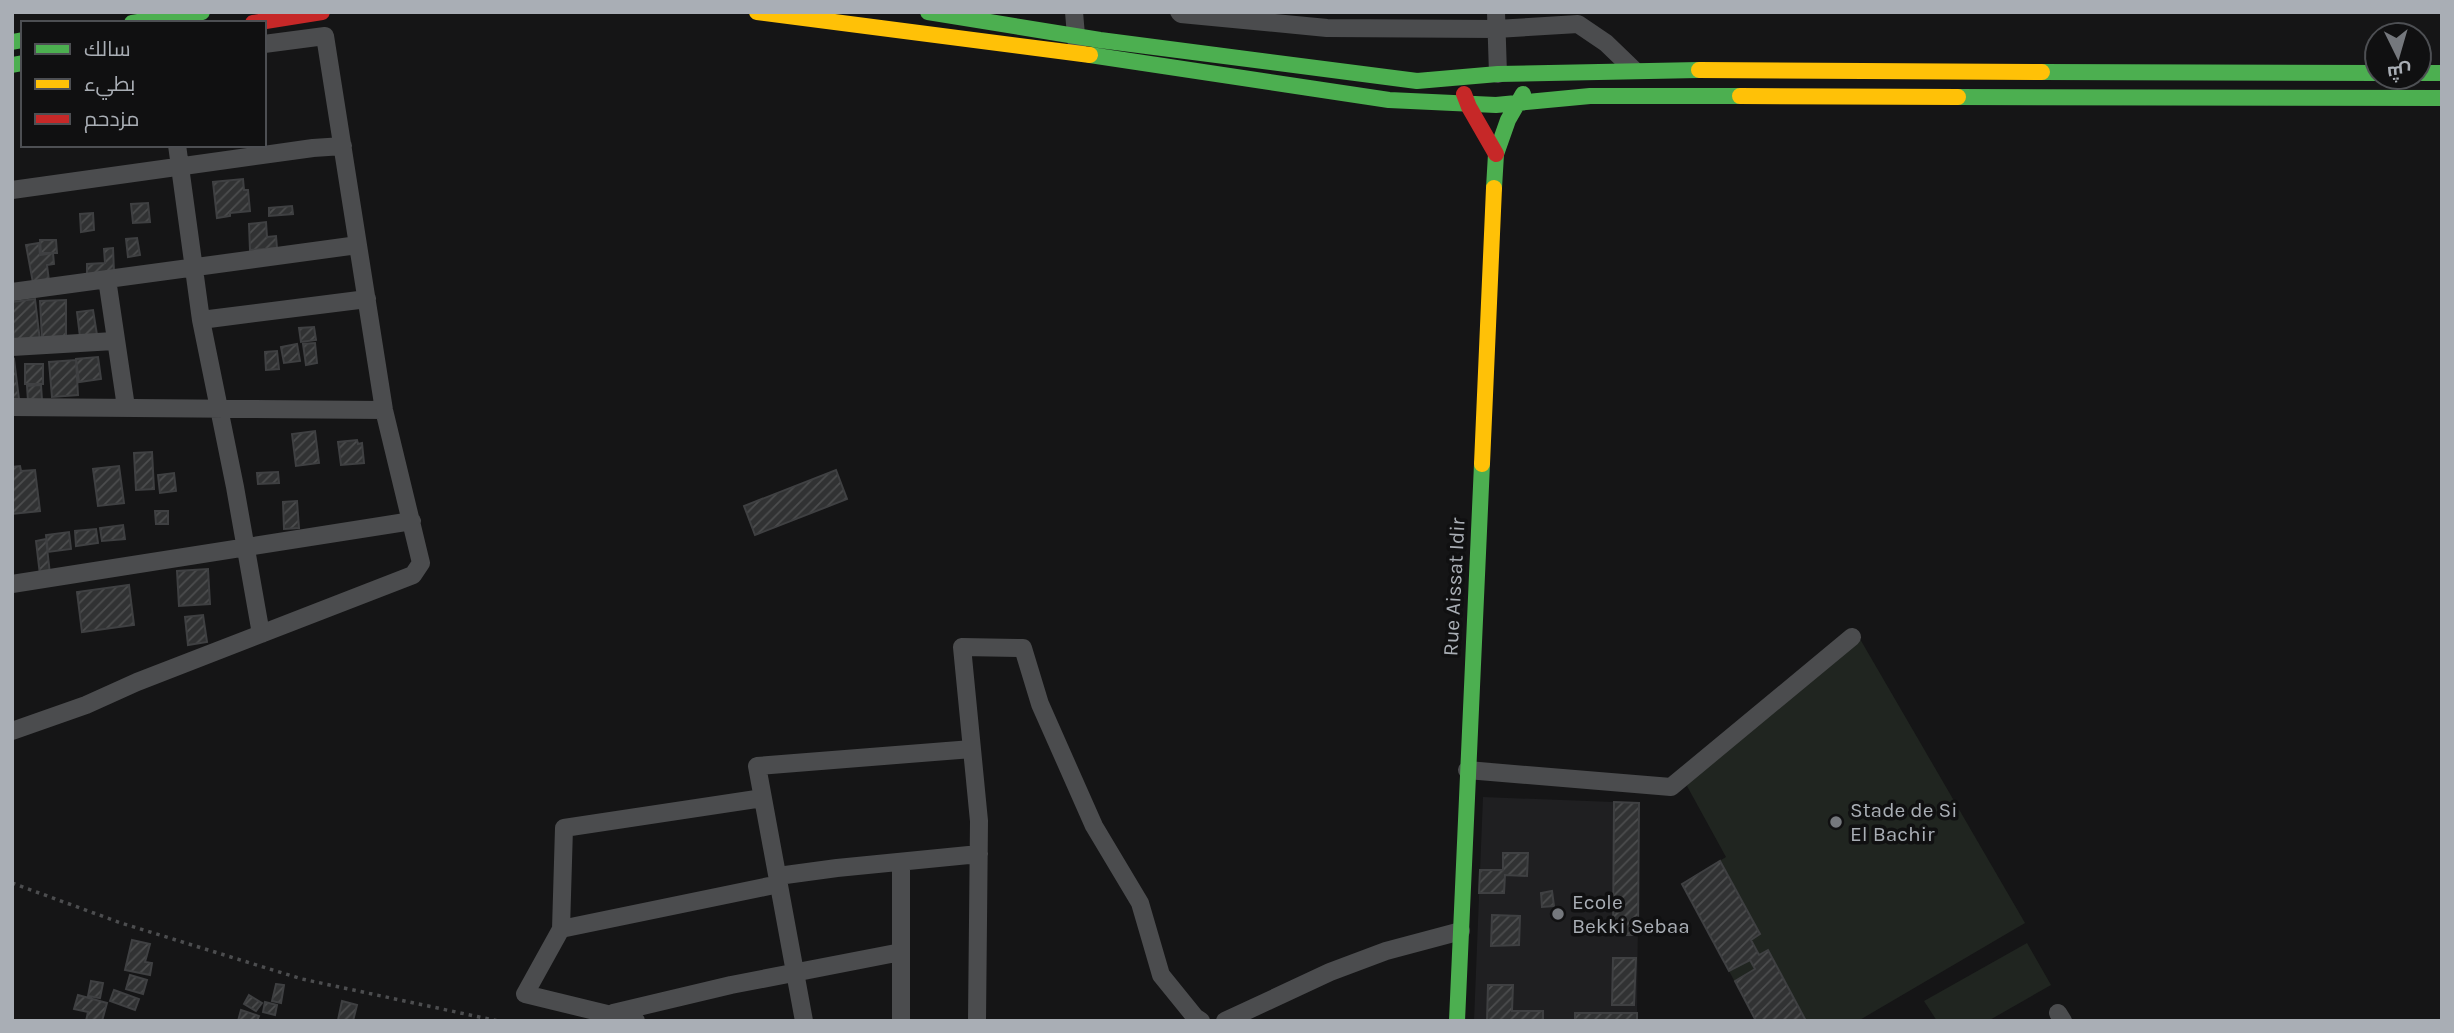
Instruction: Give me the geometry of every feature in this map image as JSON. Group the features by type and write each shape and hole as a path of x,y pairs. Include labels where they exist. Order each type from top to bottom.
{"main road":[{"path":"143,20 202,12"},
{"path":"266,21 322,12"},
{"path":"757,12 1402,80 1432,81 1498,74 1634,70 2363,73"},
{"path":"929,12 1077,45 1389,100 1466,105 1590,96 2442,98"},
{"path":"1517,73 1523,85 1520,103"},
{"path":"1468,77 1464,88 1466,105 1496,154"},
{"name":"Rue Aissat Idir","path":"1457,1021 1466,770 1496,154 1508,120 1520,103"}],"street":[{"path":"1074,12 1077,45"},
{"path":"1179,12 1336,20 1578,24 1606,43 1634,70"},
{"path":"1496,21 1498,74"},
{"path":"12,731 86,705 137,682 413,575 421,563 384,410 325,36 266,44"},
{"path":"12,190 343,146"},
{"path":"177,147 201,320 261,634"},
{"path":"12,292 358,245"},
{"path":"107,279 125,407"},
{"path":"201,320 367,299"},
{"path":"12,346 114,341"},
{"path":"12,407 384,410"},
{"path":"12,584 412,521"},
{"path":"1466,770 1671,787 1852,637"},
{"path":"977,1021 979,821 962,647 1023,648 1040,705 1094,826 1140,903 1161,975 1201,1021"},
{"path":"804,1021 757,766 972,748"},
{"path":"636,1021 525,994 561,929 564,828 763,798"},
{"path":"561,929 837,867 979,854"},
{"path":"901,862 901,1021"},
{"path":"1225,1021 1330,972 1386,951 1461,931"},
{"path":"606,1014 795,972 901,952"}],"path":[{"path":"12,883 121,923 302,979 498,1021"}],"shaded area":[{"name":"Stade de Si El Bachir","path":"1860,639 2025,923 1858,1021 1756,1021 1682,884 1726,857 1687,786 1692,775"},
{"name":"Ecole Bekki Sebaa","path":"1483,797 1639,803 1637,1021 1474,1021"},
{"path":"2027,943 2051,985 1988,1021 1937,1021 1924,1001"}],"building":[{"path":"243,179 244,190 248,190 250,211 230,213 230,216 217,218 213,182"},
{"path":"148,203 150,222 133,223 131,204"},
{"path":"292,206 293,214 269,216 269,208"},
{"path":"93,213 94,230 81,232 80,214"},
{"path":"266,222 267,237 276,236 277,248 250,250 249,224"},
{"path":"137,238 140,255 128,257 126,239"},
{"path":"40,240 56,240 57,253 41,253"},
{"path":"39,243 40,255 53,253 54,264 47,265 49,281 33,283 26,245"},
{"path":"113,248 114,272 87,274 87,264 105,263 104,249"},
{"path":"35,299 40,341 14,343 12,302"},
{"path":"66,300 66,338 42,339 40,301"},
{"path":"93,310 97,335 80,337 77,312"},
{"path":"314,327 316,340 301,342 299,328"},
{"path":"315,343 317,363 306,365 303,344"},
{"path":"297,344 300,361 284,363 281,347"},
{"path":"277,351 279,369 266,370 265,352"},
{"path":"98,357 101,379 79,382 76,359"},
{"path":"14,359 19,399 12,400 12,360"},
{"path":"76,360 78,395 52,397 49,362"},
{"path":"25,364 43,364 43,384 25,384"},
{"path":"41,385 42,400 28,401 27,386"},
{"path":"315,431 319,463 296,466 292,434"},
{"path":"357,440 358,444 362,443 364,463 341,465 338,442"},
{"path":"152,452 154,489 136,490 134,453"},
{"path":"20,466 21,471 35,470 40,511 12,514 12,467"},
{"path":"119,466 124,503 98,506 93,469"},
{"path":"836,470 847,499 755,535 744,506"},
{"path":"278,472 279,483 258,484 257,473"},
{"path":"174,473 176,491 160,493 158,475"},
{"path":"297,501 299,528 284,529 283,502"},
{"path":"155,511 168,511 168,524 156,524"},
{"path":"123,525 125,539 102,541 100,528"},
{"path":"96,529 98,543 76,546 75,531"},
{"path":"69,532 71,549 48,552 46,535"},
{"path":"46,539 50,574 40,575 36,541"},
{"path":"208,569 210,604 179,606 177,571"},
{"path":"129,585 134,625 82,632 77,592"},
{"path":"203,615 207,642 188,645 185,617"},
{"path":"1614,802 1639,803 1638,935 1613,935"},
{"path":"1503,853 1528,853 1527,876 1505,875 1504,893 1479,893 1480,870 1503,870"},
{"path":"1720,861 1760,934 1751,940 1759,955 1768,950 1806,1021 1756,1021 1735,981 1755,969 1750,960 1729,971 1682,884"},
{"path":"1552,891 1554,906 1542,907 1541,893"},
{"path":"1492,915 1520,916 1519,945 1491,946"},
{"path":"132,940 150,944 145,962 152,963 150,975 125,970"},
{"path":"1613,958 1636,958 1634,1005 1612,1005"},
{"path":"130,975 147,980 143,994 126,989"},
{"path":"91,981 103,983 100,998 88,996"},
{"path":"276,984 284,985 281,1003 272,1001"},
{"path":"1488,985 1513,985 1512,1011 1543,1011 1543,1021 1487,1021"},
{"path":"114,990 139,999 135,1010 110,1001"},
{"path":"78,995 107,1003 102,1021 86,1021 88,1012 74,1009"},
{"path":"249,995 262,1003 256,1011 244,1004"},
{"path":"342,1001 357,1005 353,1021 338,1020"},
{"path":"265,1002 277,1005 275,1015 263,1012"},
{"path":"241,1010 259,1016 257,1021 238,1021"},
{"path":"1575,1013 1637,1013 1637,1021 1575,1021"}],"traffic: fast":[{"path":"145,21 202,12"},
{"path":"928,12 1100,40 1417,81 1498,74 1699,70"},
{"path":"12,42 21,40"},
{"path":"1090,55 1389,100 1496,105 1590,96 1740,96"},
{"path":"12,65 21,63"},
{"path":"2042,72 2363,73"},
{"path":"2433,73 2442,73"},
{"path":"1494,188 1496,154 1508,120 1523,94"},
{"path":"1958,97 2442,98"},
{"path":"1457,1021 1482,464"}],"traffic: slow":[{"path":"757,12 1090,55"},
{"path":"1699,70 2042,72"},
{"path":"1740,96 1958,97"},
{"path":"1482,464 1494,188"}],"traffic: jam":[{"path":"266,21 322,12"},
{"path":"1464,94 1496,154"}],"place":[{"name":"Stade de Si El Bachir","path":"1836,822"},
{"name":"Ecole Bekki Sebaa","path":"1558,914"}]}
